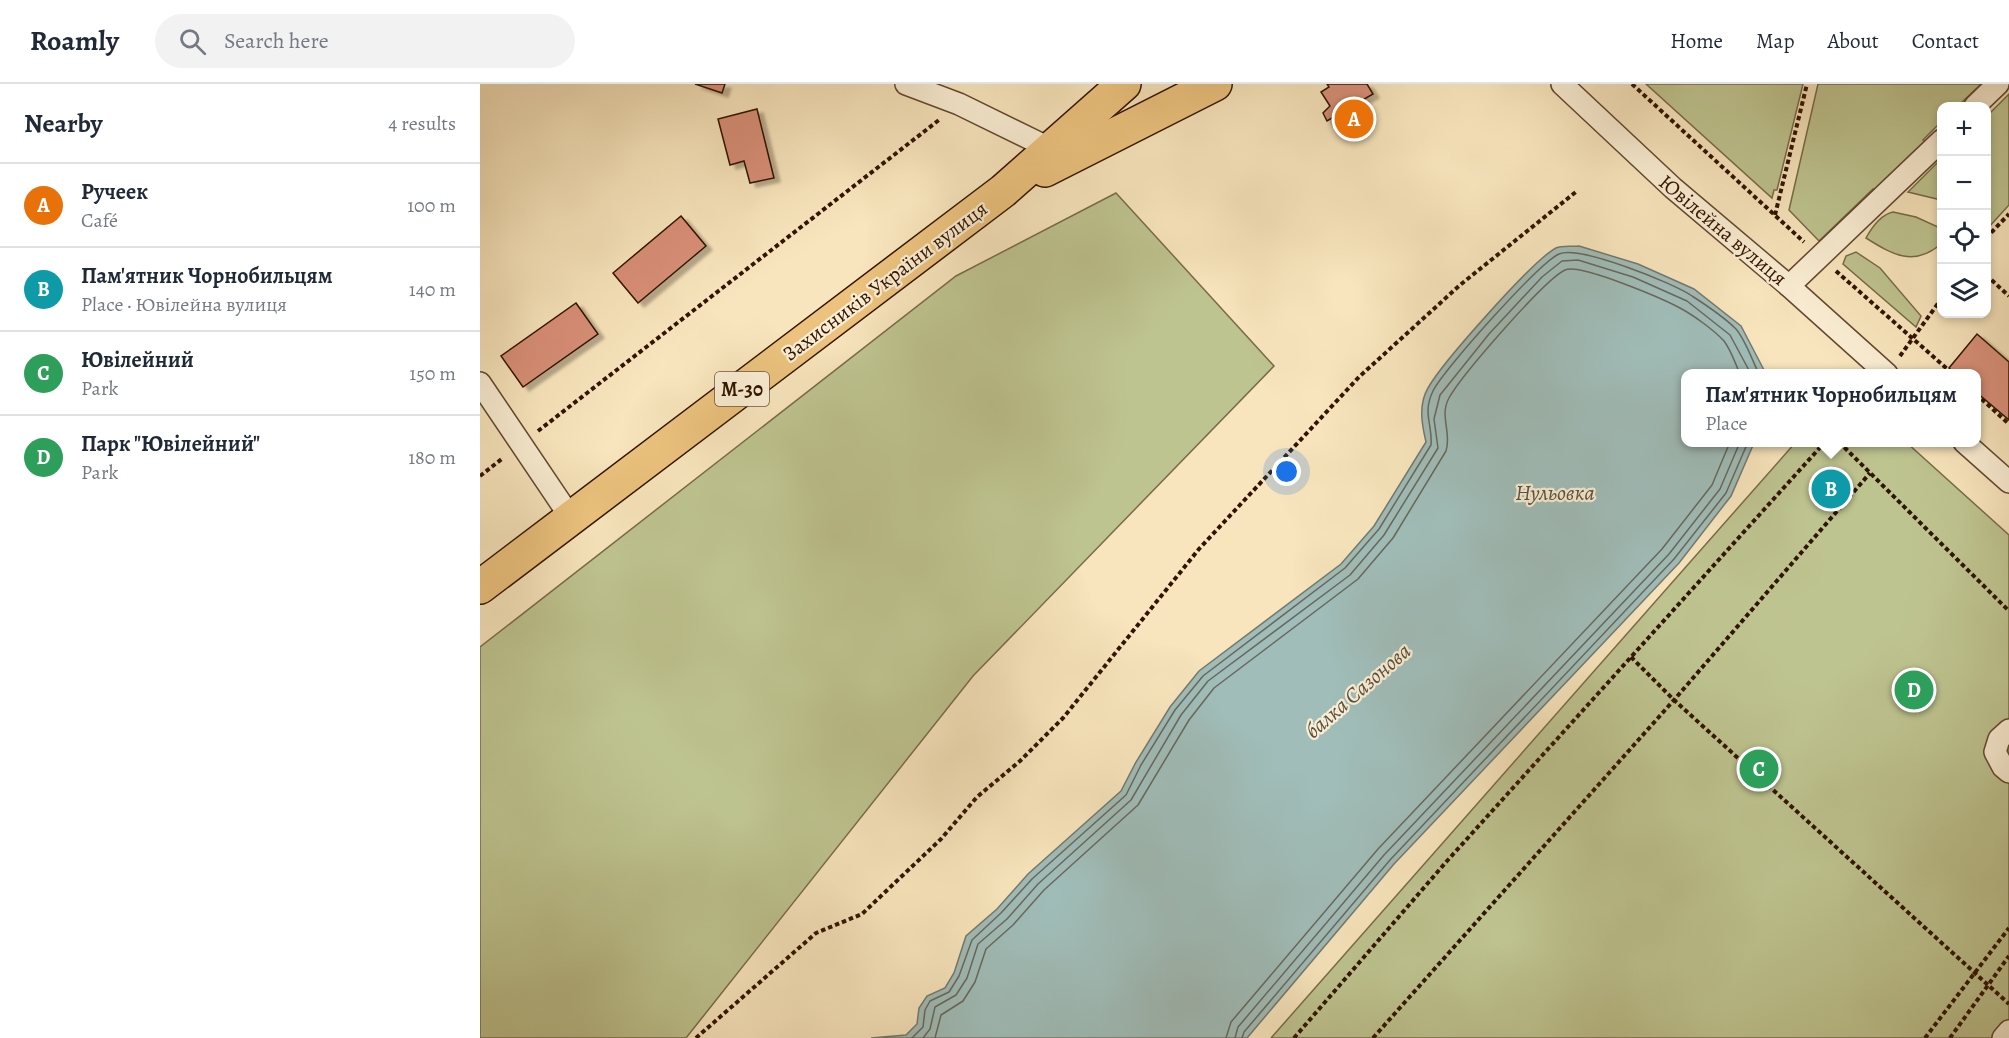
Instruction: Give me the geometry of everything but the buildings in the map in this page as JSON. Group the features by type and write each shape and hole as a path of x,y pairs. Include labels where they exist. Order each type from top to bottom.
{"highway":[{"name":"Захисників України вулиця","path":"480,587 1004,191 1124,84"},
{"name":"Захисників України вулиця","path":"1004,191 1215,84"}],"street":[{"path":"906,84 959,104 1052,148"},
{"name":"Ювілейна вулиця","path":"1562,84 1672,188 1789,286 1881,369"},
{"path":"1979,102 1998,84"},
{"path":"1789,286 1821,258 1937,144"},
{"path":"480,383 571,518"},
{"path":"1970,447 2009,482"},
{"path":"2009,730 1999,739 1995,753 2003,767 2009,772"},
{"path":"2003,1038 2009,1031"}],"path":[{"path":"1632,84 1821,258 1947,369"},
{"path":"1774,215 1807,84"},
{"path":"480,476 959,104"},
{"path":"696,1038 816,933 862,914 941,840 977,797 1020,761 1063,718 1199,549 1359,376 1460,285 1577,191"},
{"path":"1991,233 2009,214"},
{"path":"1991,280 2009,296"},
{"path":"1914,339 1937,304"},
{"path":"1981,398 2009,424"},
{"path":"1294,1038 1447,861 1820,447"},
{"path":"1844,447 2009,611"},
{"path":"1373,1038 1674,700 1870,473"},
{"path":"1630,657 1674,700 2009,1004"},
{"path":"1925,1038 2009,928"},
{"path":"1950,1038 2009,956"}],"green space":[{"path":"1646,84 1803,84 1777,190 1774,190 1772,198"},
{"path":"1818,84 1981,84 1962,102 1937,102 1937,126 1923,140 1927,143 1883,188 1873,189 1819,241 1789,210"},
{"path":"2009,94 2009,205 1991,225 1991,156 1991,112"},
{"path":"1937,163 1937,199 1908,192"},
{"path":"1116,193 1274,366 973,676 686,1038 480,1038 480,647 956,276"},
{"path":"1893,212 1916,217 1937,227 1937,247 1922,255 1904,256 1885,249 1866,238 1880,219"},
{"path":"1856,252 1880,268 1921,316 1916,327 1843,264 1846,256"},
{"path":"1791,447 1911,447 2009,535 2009,1038 1271,1038"}],"water":[{"name":"Нульовка","path":"1564,246 1579,246 1638,264 1694,289 1741,326 1763,369 1681,369 1681,447 1752,447 1731,496 1679,563 1394,864 1247,1038 871,1038 906,1035 917,1024 919,1008 927,996 945,988 954,973 966,936 997,909 1028,874 1121,791 1170,707 1199,671 1341,564 1374,526 1426,442 1422,422 1423,401 1437,375 1528,271 1544,256"}],"place":[{"name":"Ручеек","path":"1354,119"},
{"name":"Пам'ятник Чорнобильцям","path":"1831,489"},
{"name":"Парк \"Ювілейний\"","path":"1914,690"},
{"name":"Ювілейний","path":"1759,769"}],"water label":[{"name":"балка Сазонова","path":"1358,691"}]}
